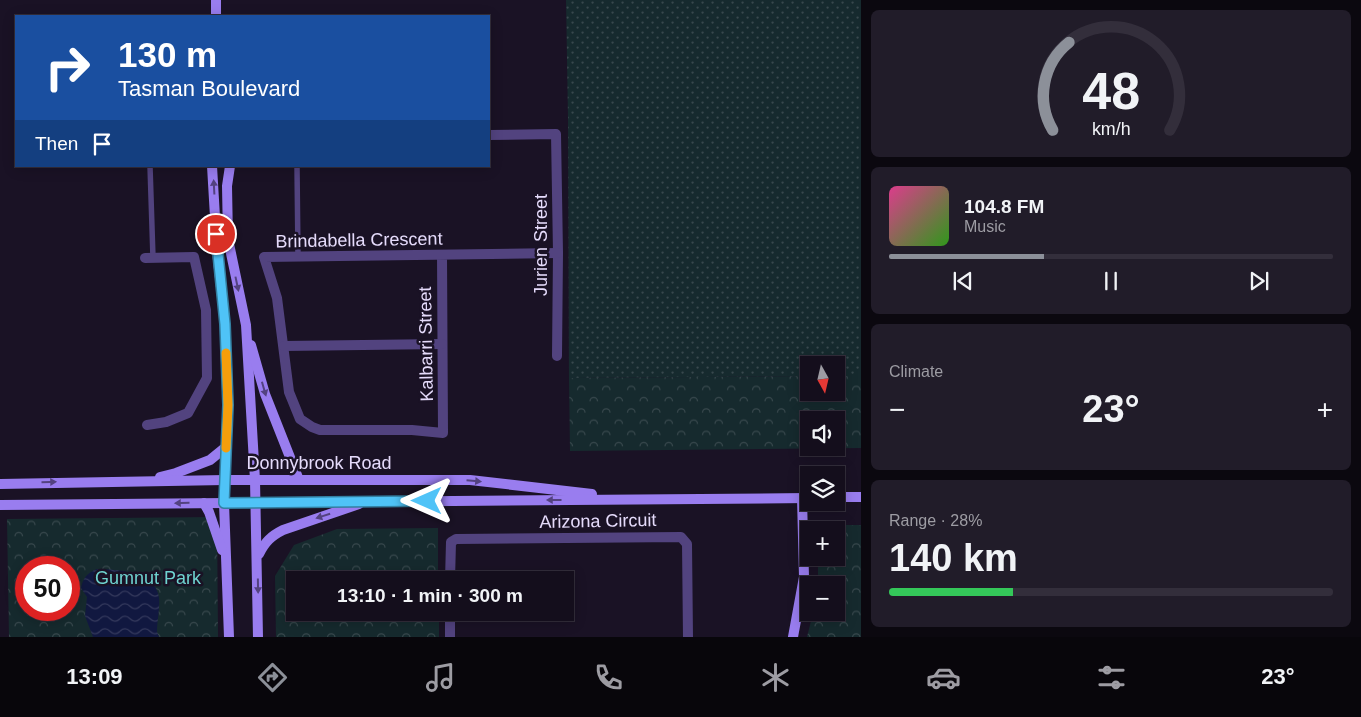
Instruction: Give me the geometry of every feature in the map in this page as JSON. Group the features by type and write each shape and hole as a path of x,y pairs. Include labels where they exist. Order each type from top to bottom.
{"main road":[{"path":"216,0 216,15"},
{"path":"212,167 217,251 225,324 228,405 224,503 229,637"},
{"path":"230,167 227,186 228,239 246,325 265,394 299,480"},
{"path":"246,325 256,502 258,637"},
{"path":"145,481 176,473 210,460 226,447"},
{"name":"Donnybrook Road","path":"0,484 225,480 470,480 638,499"},
{"path":"845,498 861,497"},
{"name":"Donnybrook Road","path":"0,505 800,498"},
{"path":"258,557 264,544 282,530 369,501"},
{"path":"204,503 209,512 225,561"},
{"path":"793,637 804,578 806,511"}],"street":[{"name":"Jurien Street","path":"490,135 556,134 557,356"},
{"name":"Brindabella Crescent","path":"443,433 412,430 320,430 312,428 300,419 289,392 277,298 264,257 558,253"},
{"name":"Kalbarri Street","path":"442,255 443,433"},
{"path":"147,425 166,422 188,413 207,378 206,310 194,257 149,258"},
{"path":"284,346 442,344"},
{"name":"Arizona Circuit","path":"450,571 451,542 456,539 681,537 687,544 688,637"},
{"path":"450,621 450,637"}],"lane":[{"path":"149,258 150,167"},
{"path":"297,167 298,257"}],"green space":[{"path":"566,0 861,0 861,376 845,376 845,356 800,356 800,376 569,378"},
{"path":"800,376 800,401 845,401 845,376 861,376 861,448 845,448 845,411 800,411 800,449 570,451 569,378"},
{"name":"Gumnut Park","path":"217,517 218,637 9,637 7,519"},
{"path":"845,525 861,525 861,637 807,637 811,621 845,621 845,576 818,576 818,566 845,566"},
{"path":"438,528 438,571 286,571 286,621 439,621 439,637 276,637 275,576 294,545 337,529"}],"water":[{"path":"97,569 124,571 144,577 151,582 157,589 159,598 157,632 159,637 93,637 85,616 87,597 81,588 86,576"}],"slow traffic":[{"path":"226,353 228,405 226,448"}],"route":[{"path":"216,234 225,324 228,405 224,503 427,501"}]}
